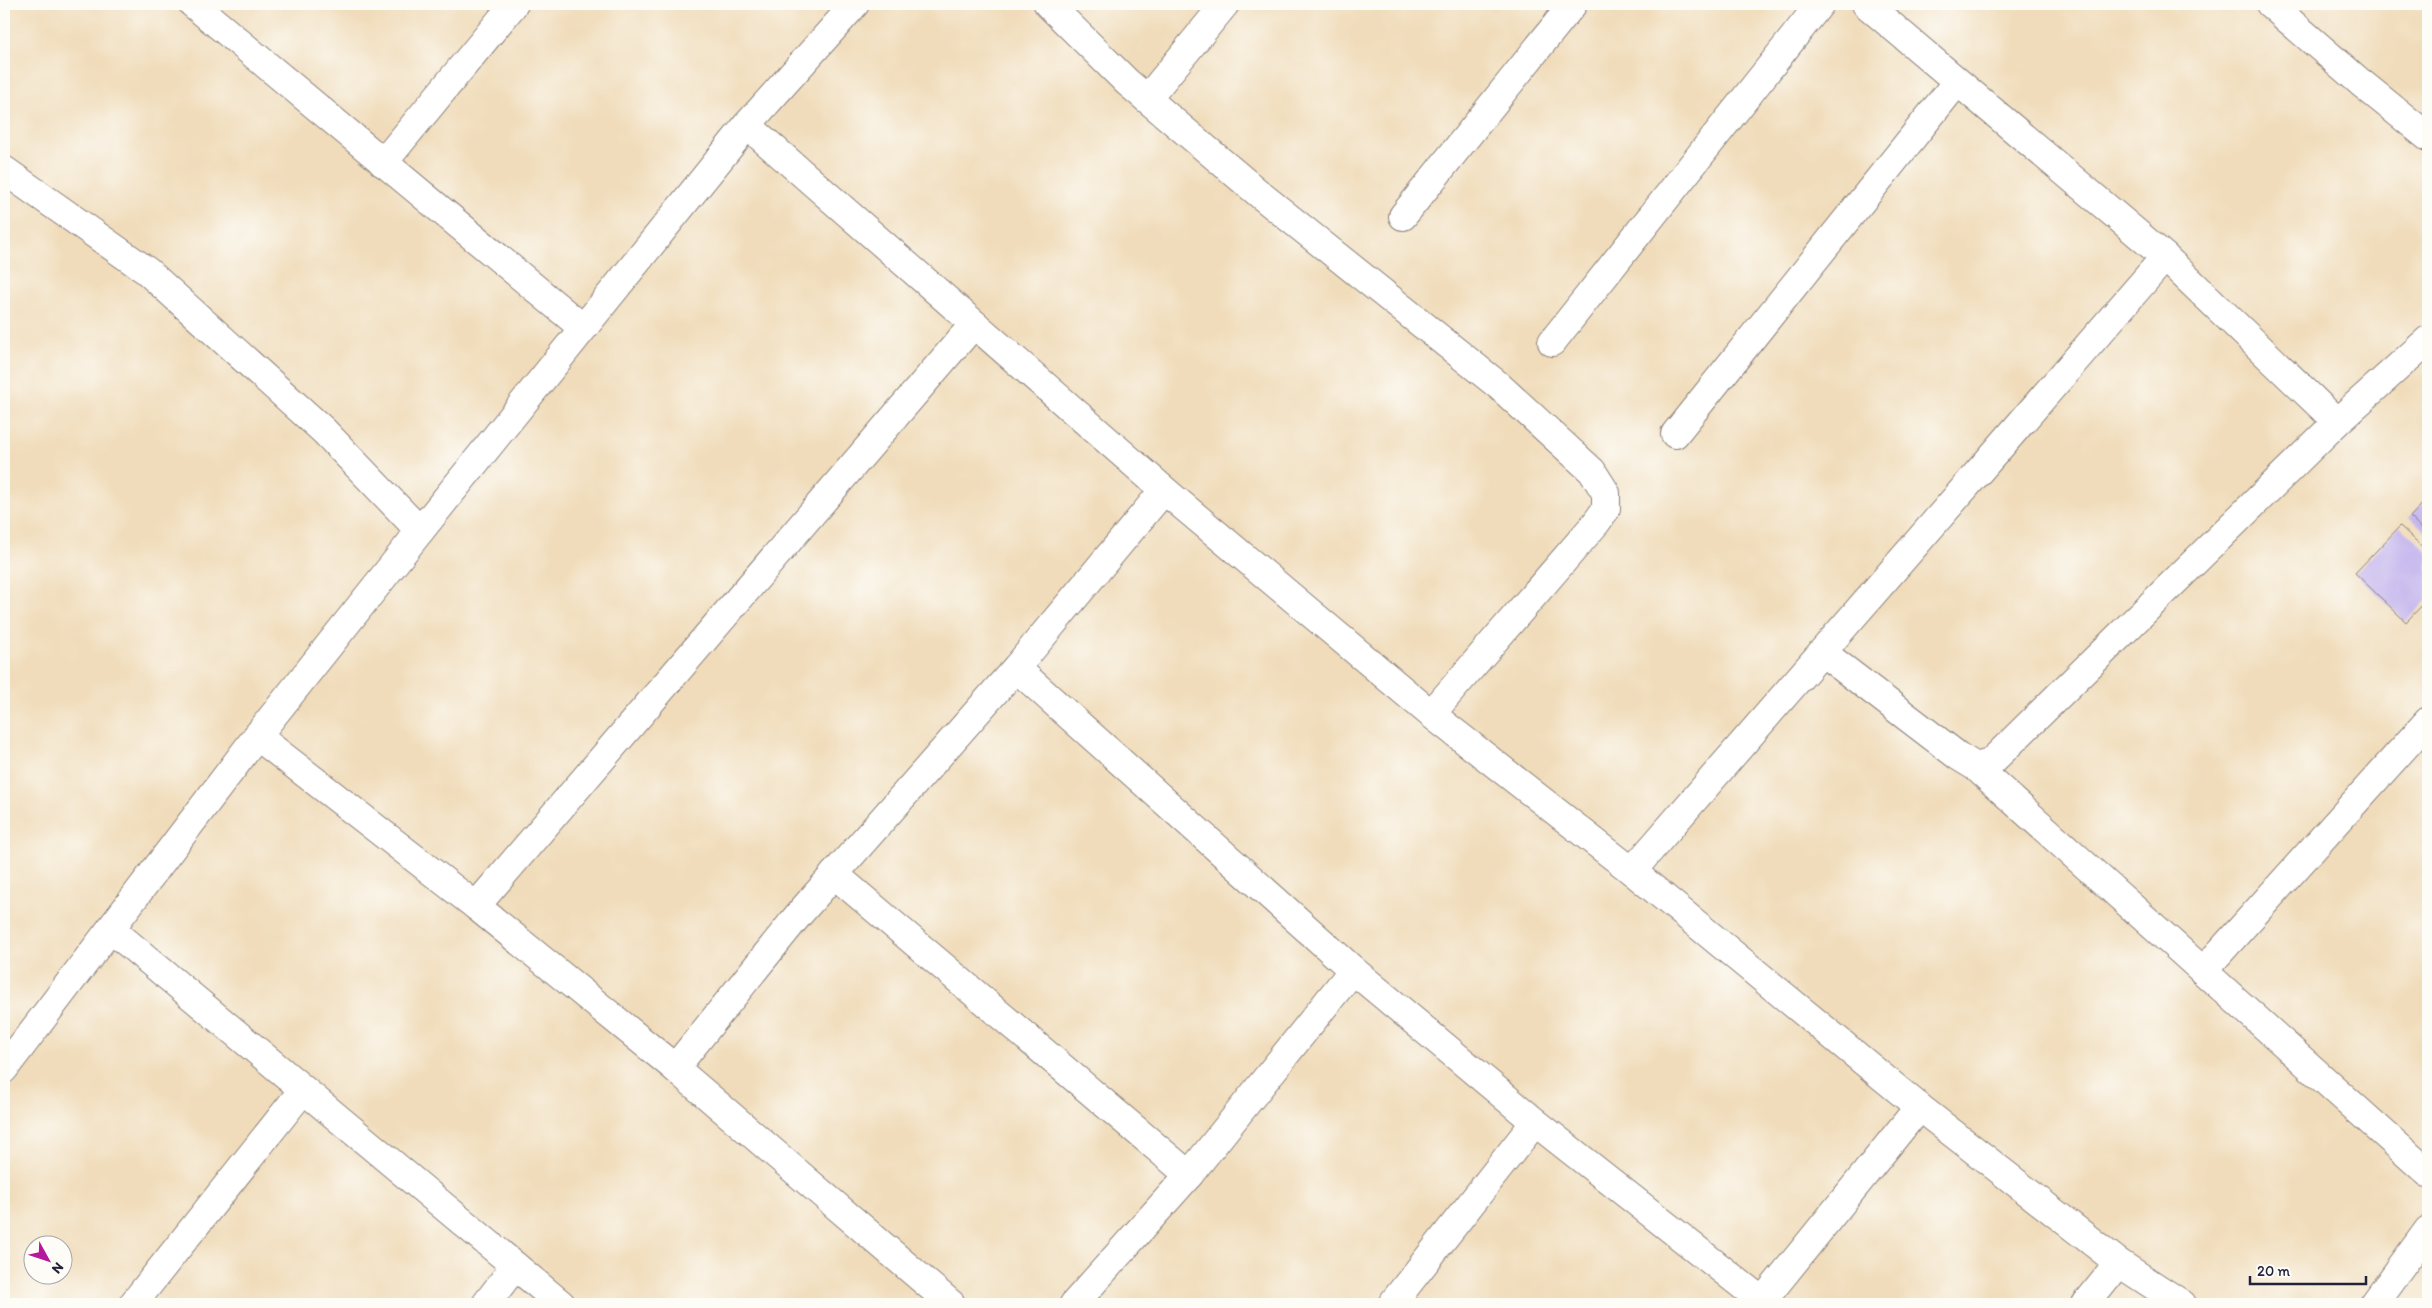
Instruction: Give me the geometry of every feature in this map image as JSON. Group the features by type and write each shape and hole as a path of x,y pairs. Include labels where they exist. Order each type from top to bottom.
{"street":[{"path":"193,4 583,328"},
{"path":"384,163 514,4"},
{"path":"4,1069 112,930 257,736 420,531 747,125 855,4"},
{"path":"1048,4 1127,82 1147,99 1264,197 1498,385 1592,471 1606,493 1606,509 1596,522 1431,714"},
{"path":"1147,99 1225,4"},
{"path":"1403,216 1573,4"},
{"path":"1552,342 1820,4"},
{"path":"1866,4 2165,257 2337,422"},
{"path":"2270,4 2360,82 2428,137"},
{"path":"1675,434 1957,82"},
{"path":"747,125 1164,490 1431,714 1632,870 1919,1107 2119,1263 2182,1304"},
{"path":"4,170 147,271 324,431 420,531"},
{"path":"1632,870 2165,257"},
{"path":"476,906 974,324"},
{"path":"1976,767 1990,763 2337,422 2428,340"},
{"path":"674,1068 834,874 1016,668 1164,490"},
{"path":"1822,652 1958,756 1976,767 2428,1173"},
{"path":"1016,668 1353,970 1535,1122 1761,1303 1919,1107"},
{"path":"2203,971 2428,721"},
{"path":"257,736 476,906 674,1068 951,1304"},
{"path":"834,874 1189,1175"},
{"path":"112,930 561,1304"},
{"path":"1074,1304 1189,1175 1353,970"},
{"path":"133,1304 303,1090"},
{"path":"1392,1304 1535,1122"},
{"path":"2374,1304 2428,1230"},
{"path":"2086,1304 2119,1263"},
{"path":"486,1304 515,1266"}],"building":[{"path":"2428,498 2428,534 2410,517"},
{"path":"2400,526 2428,552 2428,599 2406,622 2355,573"}]}
